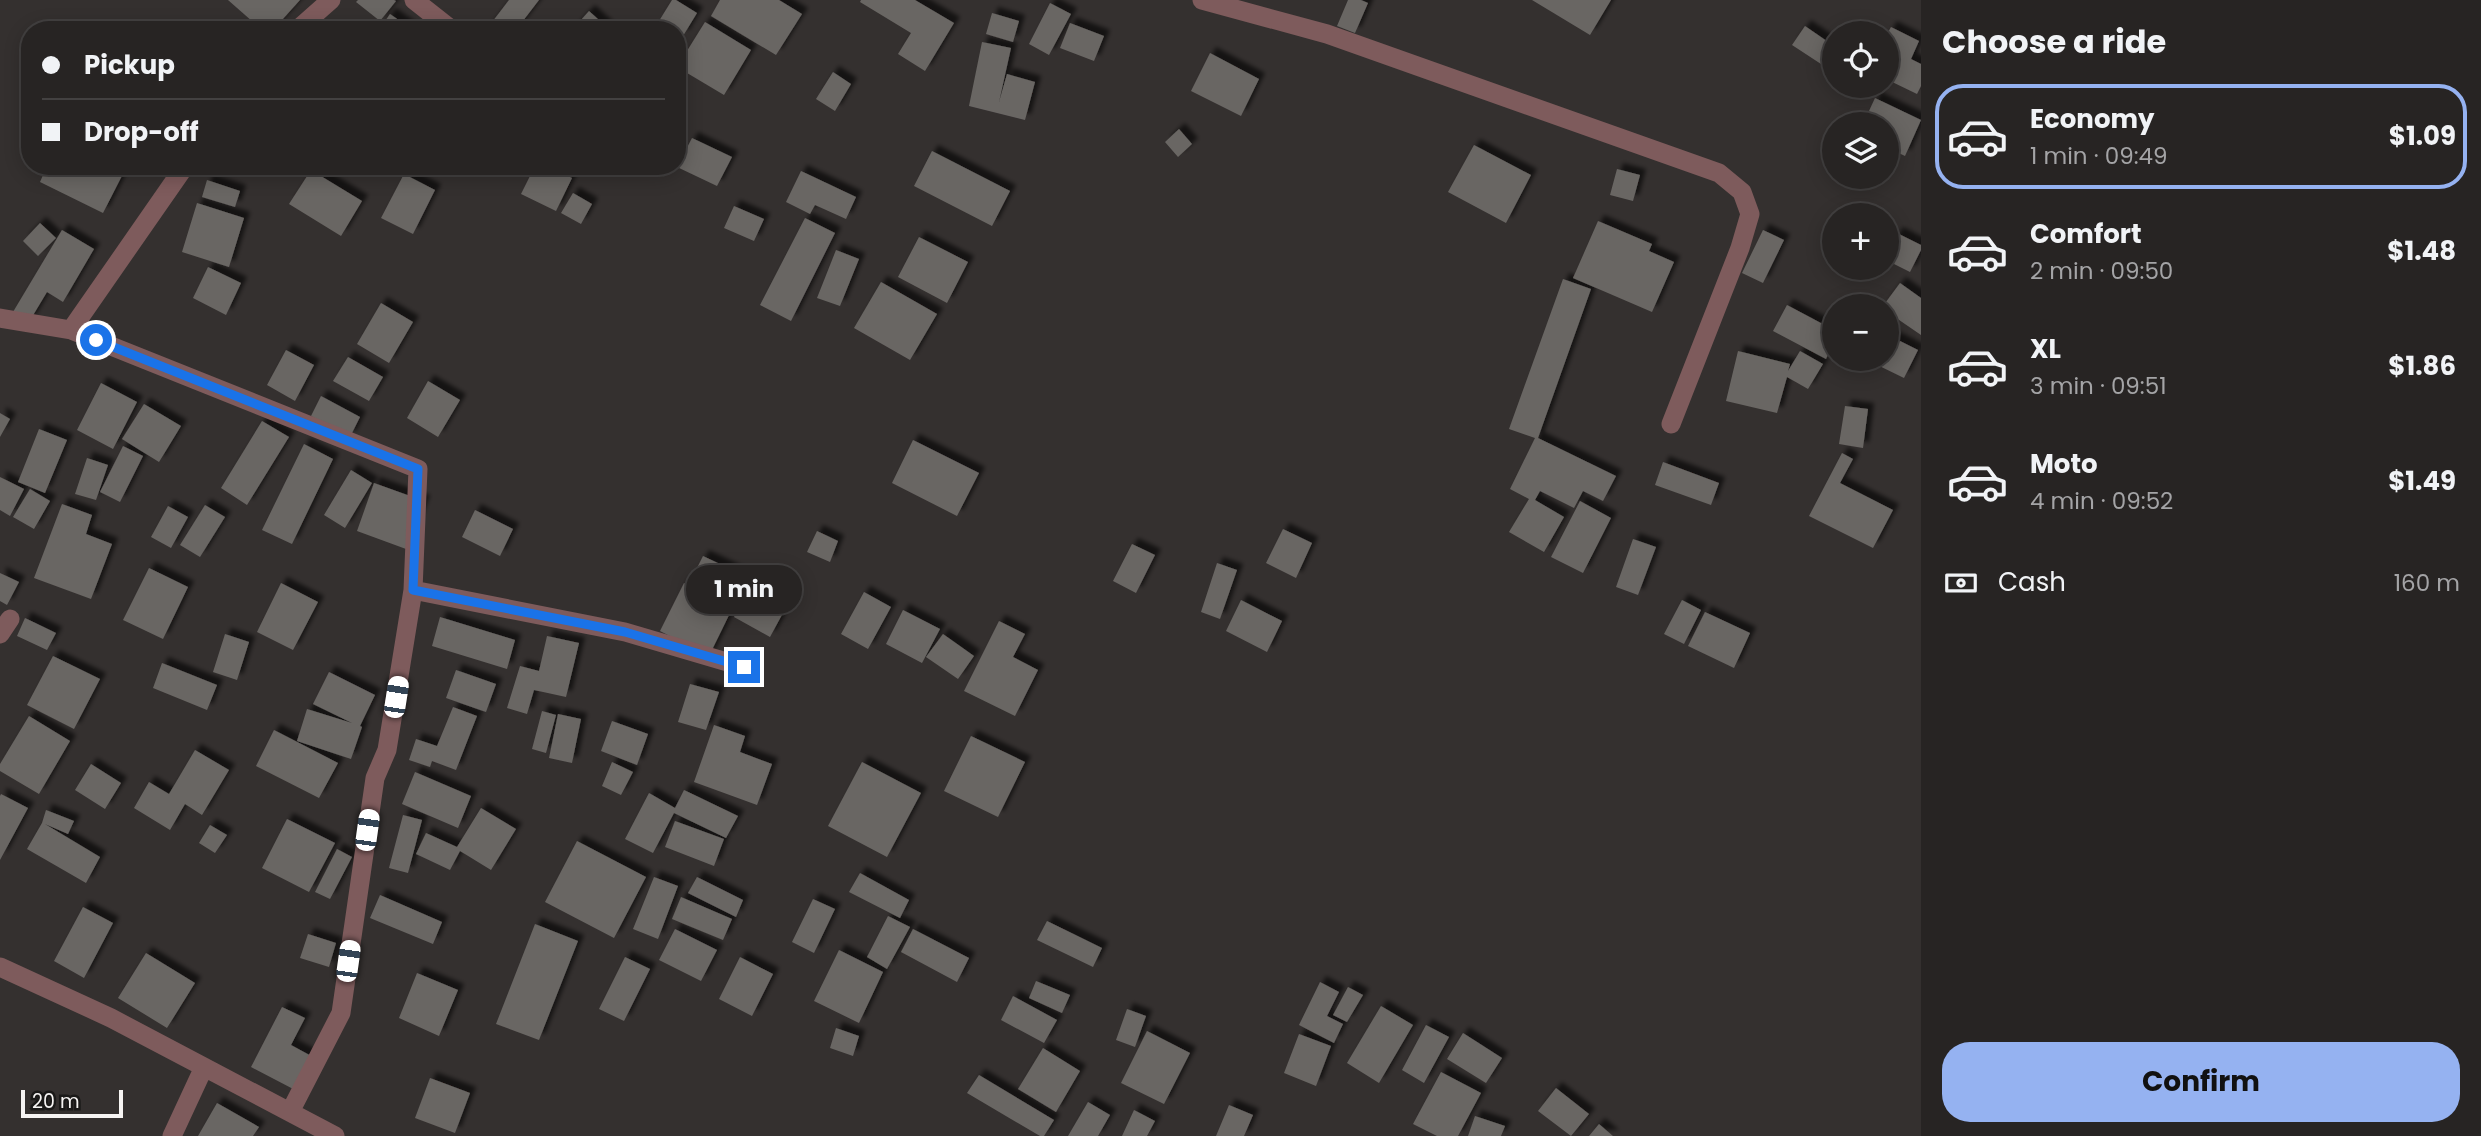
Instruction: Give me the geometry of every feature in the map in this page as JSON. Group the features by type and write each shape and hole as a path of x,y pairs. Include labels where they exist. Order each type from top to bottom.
{"street":[{"path":"307,21 331,0"},
{"path":"414,0 441,21"},
{"path":"1202,0 1327,34 1719,173 1742,192 1750,214 1740,248 1671,424"},
{"path":"71,330 179,175"},
{"path":"0,318 71,330 418,469 413,590 387,750 375,778 341,1013 290,1112"},
{"path":"413,590 625,632 744,667"},
{"path":"0,967 111,1018 335,1136"},
{"path":"172,1136 204,1067"}],"building":[{"path":"228,0 300,0 281,21 252,21"},
{"path":"509,0 539,0 523,21 493,21"},
{"path":"672,0 697,13 686,31 686,21 659,21"},
{"path":"720,0 779,0 802,14 776,55 711,16"},
{"path":"915,0 954,23 925,71 898,54 911,33 860,2"},
{"path":"1348,0 1368,3 1355,33 1337,26"},
{"path":"1532,0 1611,0 1590,35"},
{"path":"396,1 380,21 356,2"},
{"path":"1050,3 1071,14 1049,55 1029,44"},
{"path":"589,11 600,21 580,21"},
{"path":"992,13 1019,21 1013,42 986,34"},
{"path":"390,14 400,21 385,21"},
{"path":"705,22 751,50 724,95 686,72 686,53"},
{"path":"1070,23 1104,36 1094,61 1060,48"},
{"path":"1805,26 1822,38 1822,63 1821,64 1792,45"},
{"path":"1899,31 1919,41 1911,59 1921,64 1921,86 1917,94 1899,85"},
{"path":"982,42 1011,48 999,102 1007,74 1035,82 1025,120 969,106"},
{"path":"1210,53 1259,79 1241,116 1191,91"},
{"path":"833,72 851,84 835,111 816,99"},
{"path":"1875,98 1921,120 1905,156 1899,153 1899,112 1869,112"},
{"path":"1179,129 1192,144 1178,157 1165,142"},
{"path":"692,138 732,157 717,186 686,171 686,150"},
{"path":"1474,145 1531,175 1506,223 1448,192"},
{"path":"932,151 1010,191 992,226 914,186"},
{"path":"1617,169 1640,175 1633,201 1610,195"},
{"path":"801,171 856,197 846,219 815,205 810,214 786,202"},
{"path":"43,175 122,175 103,213 40,182"},
{"path":"308,175 319,175 362,201 341,236 289,204"},
{"path":"403,175 435,190 413,234 381,218"},
{"path":"530,175 566,175 572,178 556,211 521,194"},
{"path":"207,180 240,191 235,207 202,197"},
{"path":"573,193 592,204 581,224 561,213"},
{"path":"197,203 244,218 229,267 182,252"},
{"path":"734,206 764,219 754,241 724,228"},
{"path":"805,218 835,233 791,321 760,305"},
{"path":"1598,221 1652,244 1649,251 1674,262 1652,312 1573,278"},
{"path":"40,223 56,238 38,256 23,241"},
{"path":"62,230 94,249 63,302 47,292 29,322 13,312"},
{"path":"1763,230 1784,240 1763,283 1742,273"},
{"path":"1899,234 1921,245 1910,272 1899,266"},
{"path":"919,237 968,262 947,303 898,277"},
{"path":"836,250 859,259 840,306 817,298"},
{"path":"208,267 241,283 226,315 193,298"},
{"path":"1563,279 1591,289 1538,438 1616,476 1603,501 1583,491 1574,508 1540,491 1535,500 1564,517 1544,552 1509,532 1529,499 1510,489 1535,438 1509,429"},
{"path":"881,282 937,314 910,360 854,328"},
{"path":"1900,283 1921,298 1921,335 1899,320 1899,294 1892,294"},
{"path":"381,303 413,322 389,363 357,344"},
{"path":"1787,305 1822,324 1822,357 1773,331"},
{"path":"1899,340 1918,350 1904,378 1890,371 1899,371"},
{"path":"286,350 314,365 295,401 267,385"},
{"path":"1738,351 1790,364 1788,371 1800,351 1822,363 1808,389 1787,377 1777,413 1726,401"},
{"path":"348,357 383,377 369,401 333,381"},
{"path":"428,381 460,400 438,437 407,418"},
{"path":"101,383 137,402 113,449 77,430"},
{"path":"321,396 360,417 350,437 311,416"},
{"path":"144,404 181,426 159,462 122,439"},
{"path":"1845,406 1868,409 1863,448 1839,444"},
{"path":"0,413 10,419 0,437"},
{"path":"262,421 289,437 247,505 221,488"},
{"path":"39,429 67,440 45,493 18,482"},
{"path":"913,440 979,473 957,516 892,483"},
{"path":"304,444 333,459 292,544 262,530"},
{"path":"123,446 143,456 120,502 100,492"},
{"path":"1842,453 1853,459 1840,483 1893,510 1873,548 1809,516"},
{"path":"87,458 108,465 96,500 75,494"},
{"path":"1663,462 1719,483 1711,505 1655,485"},
{"path":"351,470 372,483 345,528 324,515"},
{"path":"0,477 24,489 10,516 0,510"},
{"path":"374,483 424,501 406,549 357,531"},
{"path":"30,489 50,501 34,529 13,517"},
{"path":"1580,501 1611,518 1583,573 1551,557"},
{"path":"62,504 92,515 86,534 112,544 91,599 34,578"},
{"path":"205,505 225,517 200,557 180,545"},
{"path":"168,506 188,517 171,548 151,537"},
{"path":"475,510 513,529 500,556 462,537"},
{"path":"1283,529 1312,543 1296,578 1266,563"},
{"path":"817,531 838,541 830,562 807,552"},
{"path":"1633,539 1656,547 1638,595 1616,587"},
{"path":"1132,544 1155,555 1136,593 1113,581"},
{"path":"703,556 745,576 733,600 691,580"},
{"path":"1217,563 1237,570 1220,619 1201,612"},
{"path":"149,568 188,587 163,639 123,620"},
{"path":"0,573 19,582 7,605 0,601"},
{"path":"754,580 790,600 770,637 734,617"},
{"path":"281,583 318,602 293,650 257,632"},
{"path":"684,583 733,607 709,656 660,631"},
{"path":"864,592 891,607 868,649 841,634"},
{"path":"1241,600 1282,621 1267,652 1226,631"},
{"path":"1682,600 1701,610 1684,644 1664,634"},
{"path":"903,610 940,629 922,663 886,644"},
{"path":"1705,612 1750,633 1734,668 1688,646"},
{"path":"440,617 515,640 507,669 432,646"},
{"path":"25,618 56,633 47,650 17,636"},
{"path":"999,621 1025,634 1013,657 1038,670 1015,716 964,691"},
{"path":"225,634 249,642 237,680 213,672"},
{"path":"943,634 974,656 958,679 926,657"},
{"path":"547,636 579,643 566,697 534,690 527,714 507,708 520,666 539,671"},
{"path":"53,656 100,679 74,729 27,705"},
{"path":"162,663 217,685 207,710 153,688"},
{"path":"456,670 496,684 486,712 446,698"},
{"path":"329,672 375,695 360,726 362,727 351,759 297,741 307,709 352,723 313,704"},
{"path":"690,684 719,692 706,730 678,722"},
{"path":"453,707 477,716 456,770 432,761 430,767 409,760 416,739 437,746"},
{"path":"542,711 556,715 546,753 532,749"},
{"path":"558,714 581,719 572,763 549,758"},
{"path":"29,716 70,741 39,794 0,771 0,764"},
{"path":"612,721 648,734 637,765 601,751"},
{"path":"714,725 745,736 740,752 772,764 757,805 694,782"},
{"path":"274,730 338,763 319,798 256,766"},
{"path":"971,736 1025,762 998,817 944,791"},
{"path":"195,750 229,770 202,815 185,804 170,830 134,808 149,782 169,794"},
{"path":"612,762 633,772 621,795 602,786"},
{"path":"862,762 921,793 887,857 828,826"},
{"path":"91,764 121,783 105,809 75,790"},
{"path":"415,772 471,796 458,828 402,804"},
{"path":"684,790 738,816 726,838 674,813 653,853 625,839 649,793 675,808"},
{"path":"1,794 28,808 0,860 0,796"},
{"path":"481,808 516,829 491,870 460,851 450,870 416,854 426,833 457,847"},
{"path":"46,810 74,821 68,834 45,824 100,857 86,883 27,849"},
{"path":"403,815 422,820 408,873 389,868"},
{"path":"287,819 335,843 309,892 262,868"},
{"path":"675,821 724,839 714,866 665,847"},
{"path":"210,825 227,835 215,853 199,843"},
{"path":"577,841 646,877 614,938 545,902"},
{"path":"337,849 352,857 330,899 315,892"},
{"path":"860,873 909,900 900,918 849,892"},
{"path":"654,877 678,886 658,939 633,929"},
{"path":"697,877 743,900 736,917 688,893"},
{"path":"380,895 442,922 433,944 370,918"},
{"path":"681,897 732,919 723,940 672,919"},
{"path":"813,899 835,909 814,953 792,942"},
{"path":"83,907 113,923 84,978 54,961"},
{"path":"888,916 910,927 887,969 867,957"},
{"path":"1047,921 1102,948 1093,967 1037,940"},
{"path":"535,924 578,941 539,1040 496,1024"},
{"path":"675,929 717,950 701,981 659,960"},
{"path":"913,929 969,958 957,982 901,952"},
{"path":"308,934 336,943 329,967 300,958"},
{"path":"839,950 883,972 859,1023 814,1001"},
{"path":"146,953 195,983 167,1028 118,998"},
{"path":"625,957 650,969 624,1021 599,1009"},
{"path":"740,957 773,974 752,1016 719,999"},
{"path":"417,973 458,990 439,1036 399,1018"},
{"path":"1036,981 1070,995 1062,1013 1029,998"},
{"path":"1320,982 1339,992 1327,1016 1343,1024 1334,1043 1299,1025"},
{"path":"1348,987 1363,995 1347,1022 1333,1015"},
{"path":"1013,996 1057,1020 1044,1043 1001,1020"},
{"path":"1381,1006 1413,1025 1379,1083 1347,1063"},
{"path":"282,1007 305,1018 291,1045 315,1058 297,1091 251,1067"},
{"path":"1127,1009 1146,1016 1135,1047 1116,1040"},
{"path":"1426,1025 1449,1037 1424,1083 1402,1070"},
{"path":"836,1028 859,1036 853,1056 830,1048"},
{"path":"1147,1031 1190,1053 1164,1104 1121,1083"},
{"path":"1463,1033 1502,1058 1486,1083 1447,1059"},
{"path":"1299,1034 1331,1046 1316,1086 1284,1073"},
{"path":"1043,1048 1080,1071 1056,1112 1018,1089"},
{"path":"1441,1072 1481,1093 1458,1136 1437,1136 1413,1124"},
{"path":"979,1075 1054,1120 1044,1136 967,1093"},
{"path":"430,1078 470,1093 455,1133 415,1118"},
{"path":"1556,1088 1589,1114 1571,1136 1538,1111"},
{"path":"1088,1102 1110,1115 1098,1136 1068,1136"},
{"path":"217,1103 259,1127 253,1136 198,1136"},
{"path":"1229,1105 1253,1115 1244,1136 1216,1136"},
{"path":"1134,1110 1155,1121 1147,1136 1122,1136"},
{"path":"1475,1116 1505,1126 1501,1136 1468,1136"},
{"path":"1599,1124 1613,1136 1589,1136"}],"route":[{"path":"96,340 418,469 413,590 625,632 744,667"}]}
